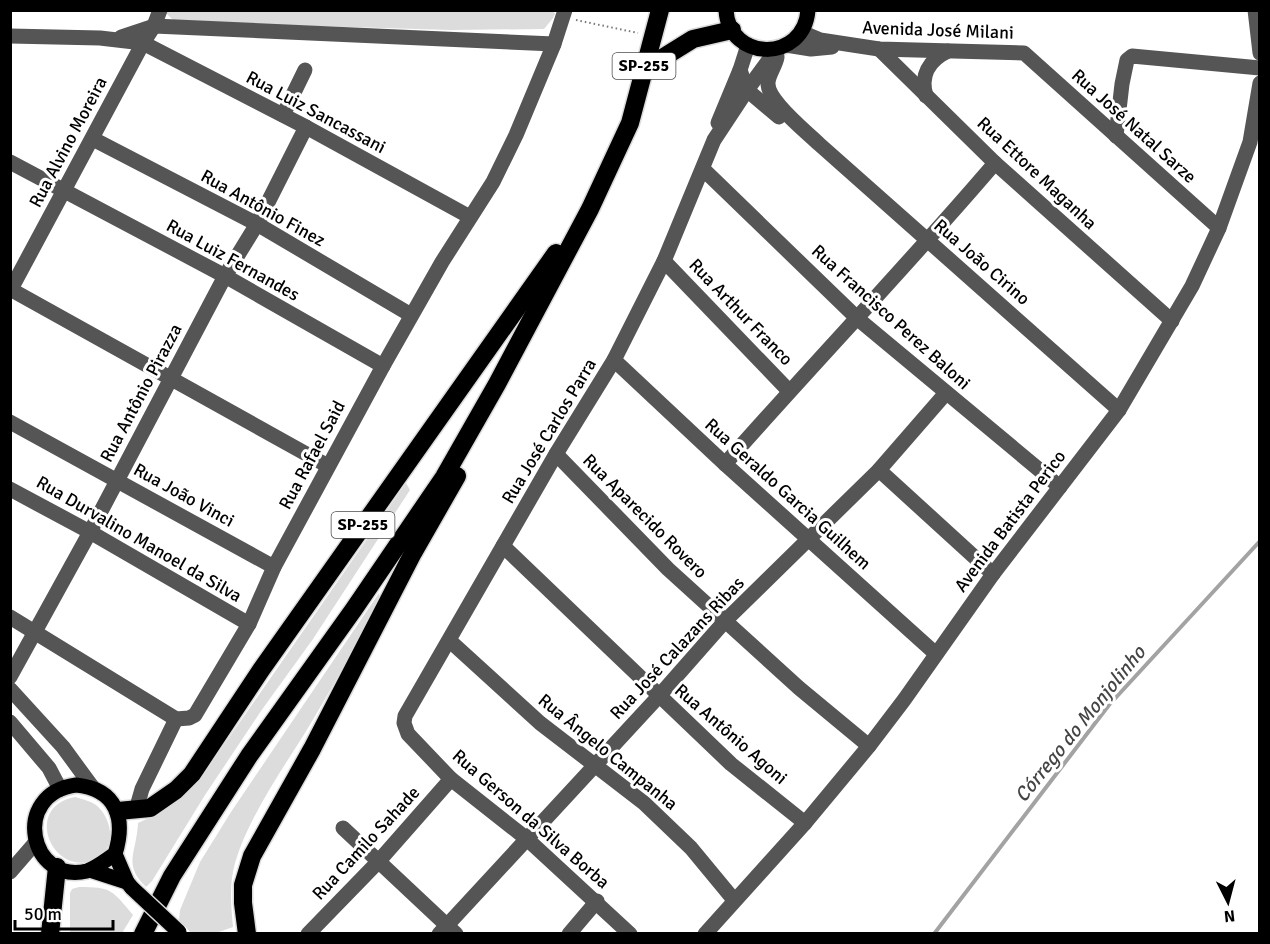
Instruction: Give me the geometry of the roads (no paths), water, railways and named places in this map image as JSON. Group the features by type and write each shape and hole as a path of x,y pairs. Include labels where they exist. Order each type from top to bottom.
{"highway":[{"name":"SP-255","path":"143,933 178,866 249,756 354,609 444,477 497,384 590,209 630,123 660,10"},
{"path":"643,70 693,39 732,30"},
{"name":"SP-255","path":"117,811 150,808 162,802 192,774 268,660 477,362 574,227 590,209"},
{"name":"SP-255","path":"246,933 243,885 252,856 312,749 413,554 465,462 497,384"},
{"path":"50,933 57,867"}],"main road":[{"path":"726,10 732,30 748,45 767,50 781,48 801,32 808,10"},
{"path":"76,785 93,788 103,794 117,811 121,823 121,834 115,854 90,870 79,872 57,867 44,857 36,842 33,826 36,814 41,804 60,789 76,785"},
{"path":"115,854 130,885 179,933"},
{"path":"90,870 130,885"}],"street":[{"name":"Rua Alvino Moreira","path":"11,290 154,26 160,10"},
{"path":"1255,10 1260,53"},
{"name":"Rua Rafael Said","path":"176,719 195,715 249,624 274,567 411,315 493,182 516,135 554,44 563,14"},
{"path":"114,40 154,26 554,44"},
{"name":"Avenida José Milani","path":"801,32 820,40 879,49 1024,53"},
{"path":"10,36 143,43"},
{"name":"Rua Luiz Sancassani","path":"143,43 306,127 470,218"},
{"name":"Rua José Carlos Parra","path":"408,734 404,723 405,716 556,454 614,360 664,261 703,169 714,140 718,120 740,70 748,45"},
{"name":"Avenida José Milani","path":"781,48 811,49 850,46"},
{"path":"781,48 768,83 771,95 819,144"},
{"name":"Rua José Carlos Parra","path":"714,140 747,90 781,48"},
{"name":"Rua Ettore Maganha","path":"879,49 995,163 1172,321"},
{"path":"926,96 923,84 925,73 938,56 948,51"},
{"name":"Rua José Natal Sarze","path":"1024,53 1219,228"},
{"path":"1116,136 1122,84 1127,60 1132,56 1260,68"},
{"path":"283,115 305,70"},
{"path":"740,70 747,90 781,118 819,144"},
{"name":"Avenida Batista Perico","path":"705,933 805,823 869,746 993,574 1119,410 1192,286 1219,228 1250,142 1260,83"},
{"name":"Rua Antônio Pirazza","path":"10,677 118,481 225,276 257,224 306,127"},
{"name":"Rua Antônio Finez","path":"93,139 257,224 411,315"},
{"name":"Rua João Cirino","path":"819,144 1119,410"},
{"name":"Rua Luiz Fernandes","path":"10,162 225,276 383,366"},
{"path":"725,464 789,391 928,241 995,163"},
{"name":"Rua Francisco Perez Baloni","path":"703,169 858,319 1060,487"},
{"name":"Rua Arthur Franco","path":"664,261 789,391"},
{"path":"11,290 328,466"},
{"name":"Rua Geraldo Garcia Guilhem","path":"614,360 725,464 936,654"},
{"name":"Rua José Calazans Ribas","path":"447,931 527,839 725,621 879,470 946,393"},
{"name":"Rua João Vinci","path":"10,422 274,567"},
{"name":"Rua Aparecido Rovero","path":"556,454 668,569 800,688 869,746"},
{"path":"879,470 993,574"},
{"name":"Rua Durvalino Manoel da Silva","path":"10,489 90,532 249,624"},
{"name":"Rua Antônio Agoni","path":"503,546 732,764 805,823"},
{"path":"10,616 176,719 142,789 136,810"},
{"name":"Rua Ângelo Campanha","path":"450,641 540,723 644,803 691,848 734,900"},
{"path":"10,689 63,747 93,788"},
{"path":"10,722 49,768 60,789"},
{"name":"Rua Gerson da Silva Borba","path":"408,734 451,779 527,839 630,933"},
{"name":"Rua Camilo Sahade","path":"308,933 378,862 451,779"},
{"path":"343,828 447,931"},
{"path":"10,872 36,842"},
{"path":"569,933 597,901"}],"waterway":[{"name":"Córrego do Monjolinho","path":"934,934 1109,705 1260,541"}]}
